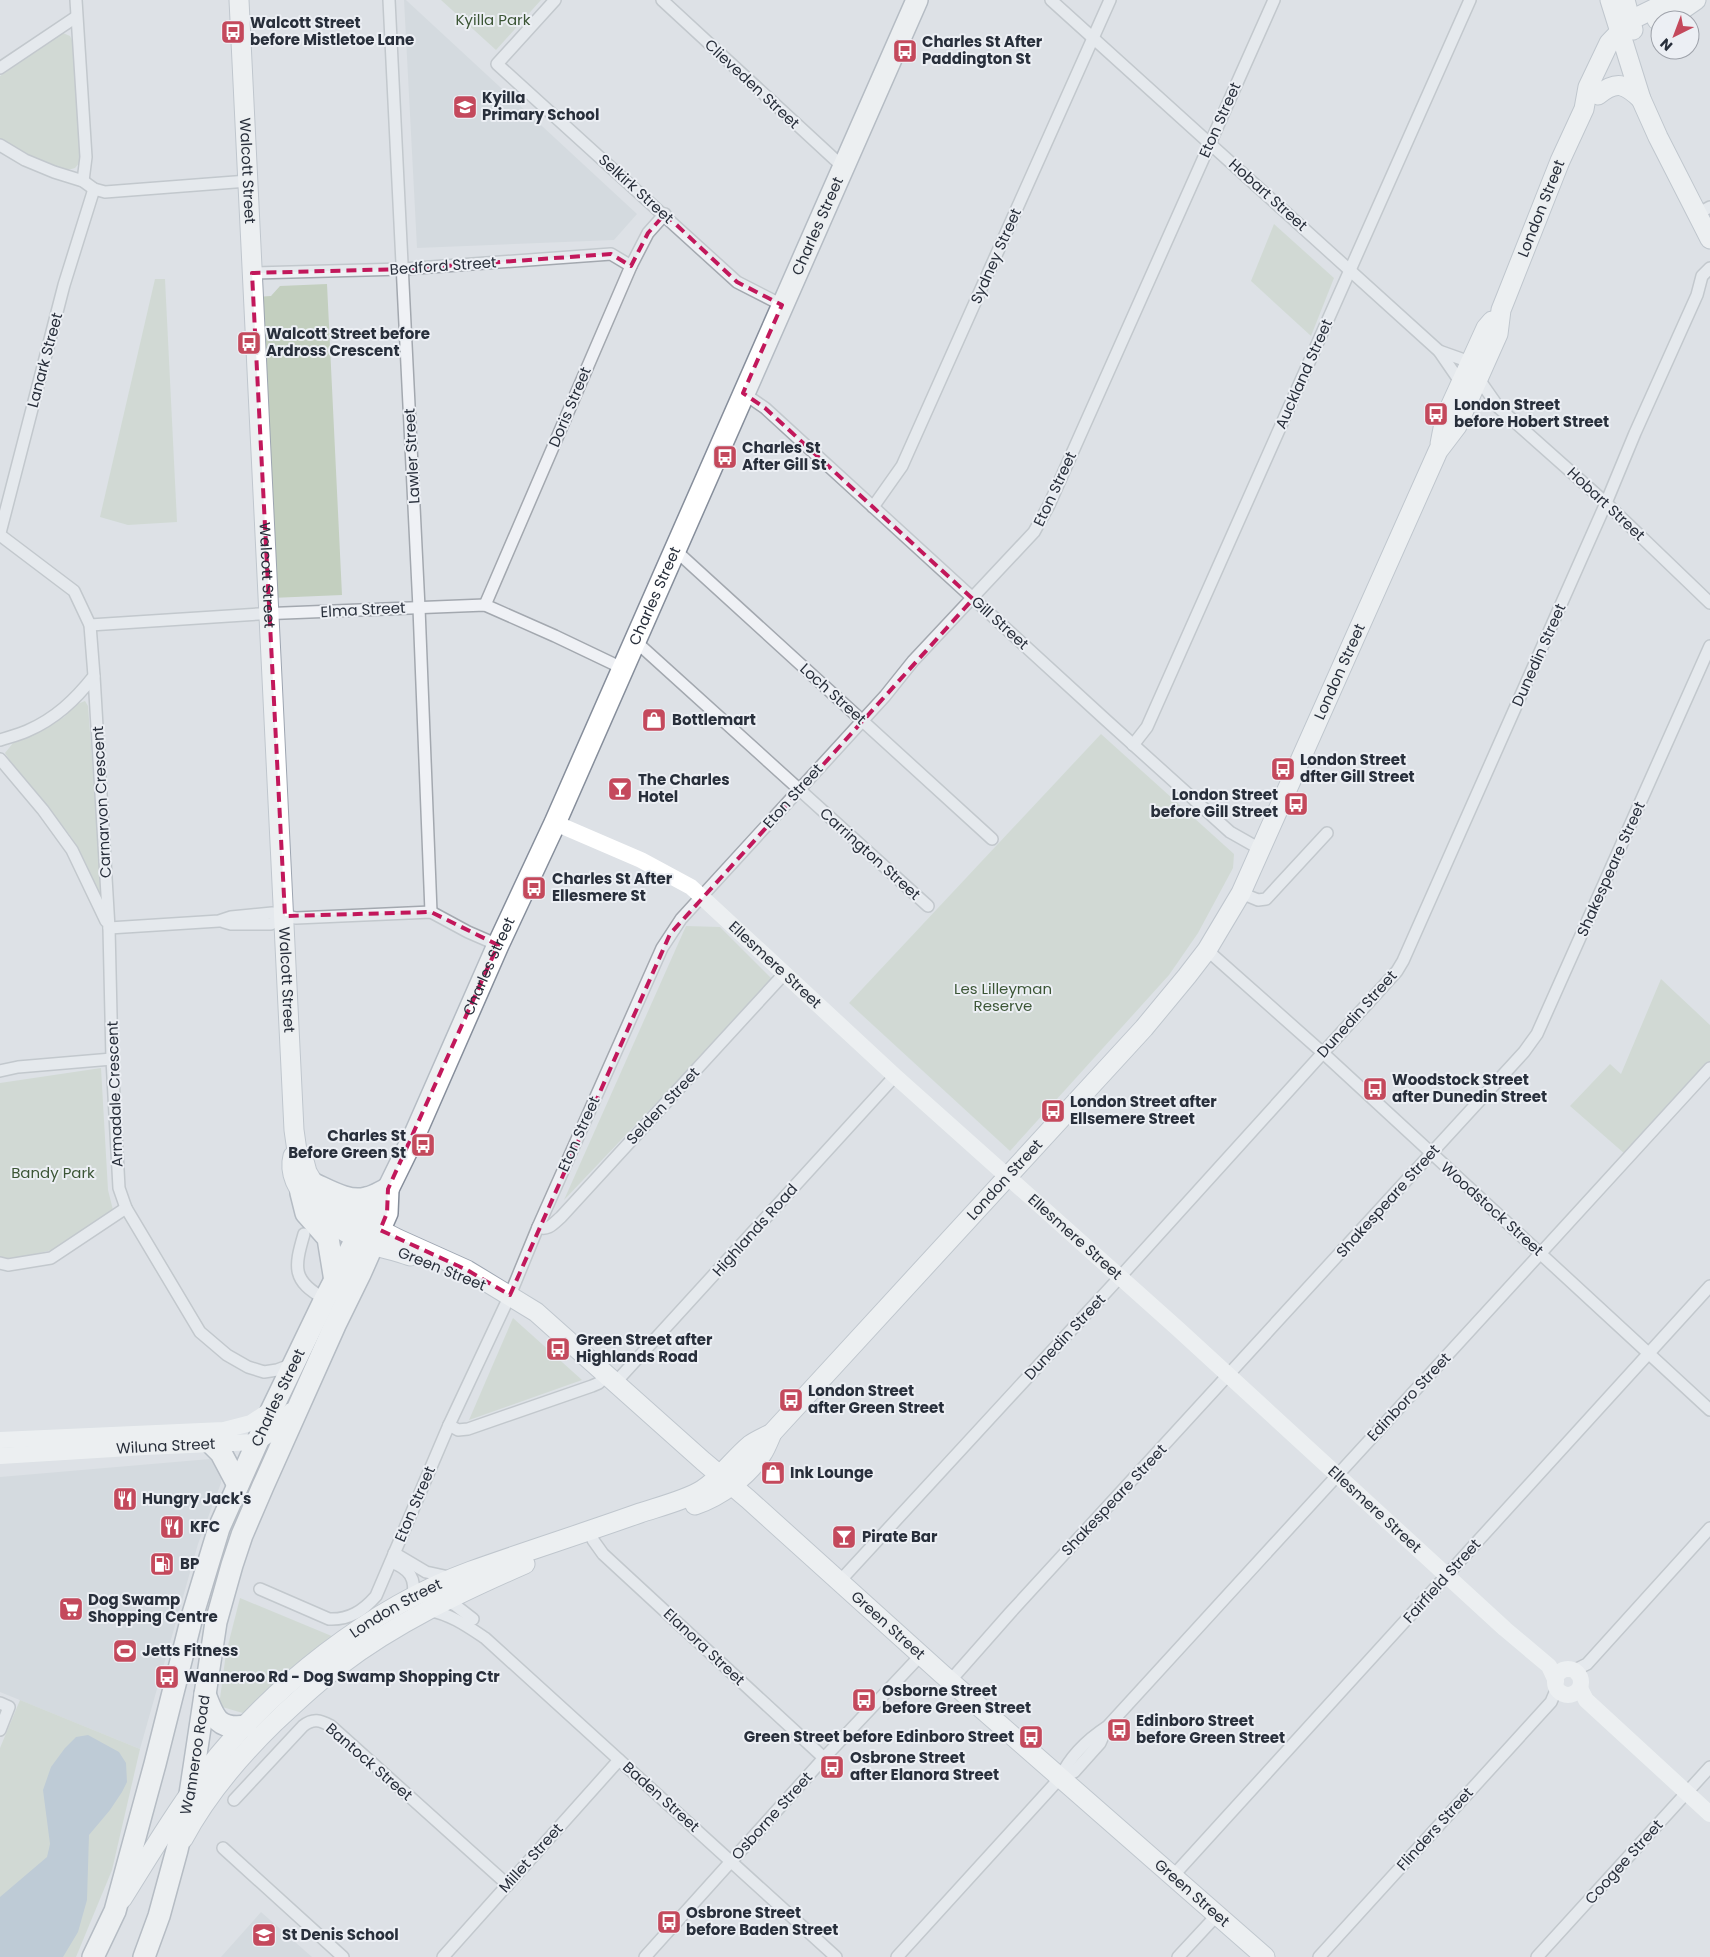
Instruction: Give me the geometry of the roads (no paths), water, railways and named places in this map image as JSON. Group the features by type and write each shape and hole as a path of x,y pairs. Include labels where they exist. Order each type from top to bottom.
{"highway":[{"name":"Charles Street","path":"236,1552 307,1388 368,1234 373,1206 388,1189 415,1134 498,945 555,823 843,167 912,2"},
{"path":"335,1281 328,1238 306,1213 307,1188 358,1199 367,1198 388,1189"},
{"name":"Charles Street","path":"192,1617 213,1543 272,1409 286,1366 335,1281 368,1234"},
{"path":"213,1445 221,1452 238,1485"},
{"name":"Wanneroo Road","path":"144,1957 159,1916 190,1794 216,1622 236,1552"},
{"name":"Wanneroo Road","path":"93,1957 114,1911 155,1764 192,1617"},
{"path":"205,1694 212,1711 223,1725 246,1726"}],"main road":[{"name":"Walcott Street","path":"239,0 297,1150 292,1158 294,1171 307,1188 319,1214 368,1234"},
{"path":"1610,0 1627,32 1651,96 1654,126"},
{"path":"1625,0 1627,32 1641,99 1658,137 1704,210 1710,239"},
{"path":"1627,32 1672,0"},
{"path":"1627,32 1683,9 1696,0"},
{"name":"London Street","path":"1584,109 1598,95 1627,32"},
{"name":"London Street","path":"114,1911 169,1822 207,1770 246,1726 282,1690 326,1652 409,1600 453,1578 699,1504 716,1496 727,1480 762,1454 772,1433 1144,1028 1187,976 1207,950 1241,893 1438,452 1457,426 1470,379 1498,334 1501,310 1560,161 1584,109 1588,87 1610,43 1627,32"},
{"path":"1598,95 1609,86 1617,85 1630,89 1641,99"},
{"name":"Ellesmere Street","path":"555,823 641,860 682,881 702,897 895,1076 1229,1375 1505,1629 1568,1683 1710,1814"},
{"name":"Green Street","path":"368,1234 394,1250 463,1280 510,1295 536,1312 703,1461 727,1480 950,1681 1265,1957"},
{"path":"257,1442 269,1435 285,1420 307,1388"},
{"name":"Wiluna Street","path":"0,1456 82,1443 234,1428 251,1423 272,1409"},
{"name":"Wiluna Street","path":"0,1440 213,1445 257,1442"},
{"name":"London Street","path":"177,1850 204,1804 265,1732 307,1692 341,1665 446,1600 592,1535"}],"street":[{"path":"76,0 86,157 83,181"},
{"name":"Lawler Street","path":"389,0 419,608 431,912"},
{"name":"Selkirk Street","path":"555,0 496,64 665,214 737,282 782,305"},
{"name":"Clieveden Street","path":"662,0 843,167"},
{"name":"Hobart Street","path":"1051,0 1606,503 1710,602"},
{"name":"Sydney Street","path":"873,507 902,466 1110,0"},
{"name":"Eton Street","path":"260,1589 329,1619 340,1619 352,1615 364,1609 376,1596 449,1425 510,1295 538,1227 662,948 681,919 862,720 913,660 973,599 1034,532 1049,505 1274,0"},
{"name":"Auckland Street","path":"1133,745 1147,728 1470,0"},
{"path":"0,68 76,17"},
{"path":"0,145 25,160 83,181 94,189 105,192 248,181"},
{"name":"Lanark Street","path":"0,534 64,285 94,189"},
{"name":"Doris Street","path":"485,605 631,266 648,233 665,214"},
{"name":"Bedford Street","path":"252,273 403,269 611,254 631,266"},
{"name":"Dunedin Street","path":"839,1582 1120,1277 1397,971 1606,503 1634,432 1698,294 1702,276 1710,268"},
{"name":"Dunedin Street","path":"1698,294 1710,280"},
{"name":"Hobart Street","path":"1439,351 1499,408"},
{"name":"Gill Street","path":"743,394 766,408 1230,832 1260,849"},
{"name":"Carnarvon Crescent","path":"0,534 74,590 90,625 109,928"},
{"name":"Loch Street","path":"674,549 992,838"},
{"name":"Elma Street","path":"90,625 269,614 485,605 622,668"},
{"name":"Carrington Street","path":"633,644 643,648 928,906"},
{"name":"Shakespeare Street","path":"950,1681 1010,1613 1524,1052 1537,1034 1710,646"},
{"path":"0,740 25,732 53,717 77,696 94,676"},
{"name":"Armadale Crescent","path":"0,759 43,810 72,850 109,928 112,1059 119,1188 126,1208 200,1332 227,1355 248,1367 264,1372 286,1366"},
{"path":"1241,893 1258,900 1266,899 1327,833"},
{"path":"109,928 219,921 231,924 271,924 285,916 296,918 431,912 468,932 498,945"},
{"name":"Woodstock Street","path":"1207,950 1323,1053 1710,1410"},
{"name":"Selden Street","path":"538,1227 548,1228 561,1217 784,974"},
{"path":"0,1071 18,1067 112,1059"},
{"name":"Edinboro Street","path":"897,1957 1060,1778 1074,1772 1100,1743 1108,1726 1710,1068"},
{"name":"Highlands Road","path":"449,1425 458,1430 468,1429 611,1379 895,1076"},
{"path":"0,1263 8,1265 51,1258 126,1208"},
{"path":"304,1234 297,1255 298,1274 304,1286 325,1299"},
{"name":"Fairfield Street","path":"1174,1876 1710,1286"},
{"name":"Flinders Street","path":"1319,1957 1710,1528"},
{"name":"Elanora Street","path":"592,1535 603,1554 824,1758"},
{"path":"393,1557 436,1576 453,1578"},
{"path":"393,1557 410,1575 415,1586 409,1600 437,1598 446,1600"},
{"name":"Baden Street","path":"470,1589 469,1604 473,1619 485,1638"},
{"name":"Baden Street","path":"446,1600 473,1619"},
{"name":"Baden Street","path":"428,1610 440,1612 461,1622 485,1638 836,1957"},
{"name":"Osborne Street","path":"645,1957 824,1758 921,1655"},
{"path":"0,1703 9,1707 0,1730"},
{"name":"Bantock Street","path":"234,1800 303,1726 309,1721 322,1721 331,1726 508,1885"},
{"name":"Millet Street","path":"443,1957 620,1760"},
{"name":"Coogee Street","path":"1537,1957 1710,1767"},
{"path":"223,1848 342,1957"},
{"path":"1178,1957 1217,1915"}],"water":[{"path":"88,1735 119,1752 126,1763 127,1782 110,1810 89,1835 87,1900 78,1932 63,1957 0,1957 0,1897 47,1857 50,1844 43,1790 51,1767 76,1737"}],"place":[{"name":"Walcott Street before Mistletoe Lane","path":"233,32"},
{"name":"Charles St After Paddington St","path":"905,51"},
{"name":"Kyilla Primary School","path":"465,107"},
{"name":"Walcott Street before Ardross Crescent","path":"249,343"},
{"name":"London Street before Hobert Street","path":"1436,414"},
{"name":"Charles St After Gill St","path":"725,457"},
{"name":"Bottlemart","path":"654,720"},
{"name":"London Street dfter Gill Street","path":"1283,769"},
{"name":"The Charles Hotel","path":"620,789"},
{"name":"London Street before Gill Street","path":"1296,804"},
{"name":"Charles St After Ellesmere St","path":"534,888"},
{"name":"Woodstock Street after Dunedin Street","path":"1375,1089"},
{"name":"London Street after Ellsemere Street","path":"1053,1111"},
{"name":"Charles St Before Green St","path":"423,1145"},
{"name":"Green Street after Highlands Road","path":"558,1349"},
{"name":"London Street after Green Street","path":"791,1400"},
{"name":"Ink Lounge","path":"773,1473"},
{"name":"Hungry Jack's","path":"125,1499"},
{"name":"KFC","path":"172,1527"},
{"name":"Pirate Bar","path":"844,1537"},
{"name":"BP","path":"162,1564"},
{"name":"Dog Swamp Shopping Centre","path":"71,1609"},
{"name":"Jetts Fitness","path":"125,1651"},
{"name":"Wanneroo Rd - Dog Swamp Shopping Ctr","path":"167,1677"},
{"name":"Osborne Street before Green Street","path":"864,1700"},
{"name":"Edinboro Street before Green Street","path":"1119,1730"},
{"name":"Green Street before Edinboro Street","path":"1031,1737"},
{"name":"Osbrone Street after Elanora Street","path":"832,1767"},
{"name":"Osbrone Street before Baden Street","path":"669,1922"},
{"name":"St Denis School","path":"264,1935"}],"park label":[{"name":"Kyilla Park","path":"493,20"},
{"name":"Les Lilleyman Reserve","path":"1003,998"},
{"name":"Bandy Park","path":"53,1173"}]}
